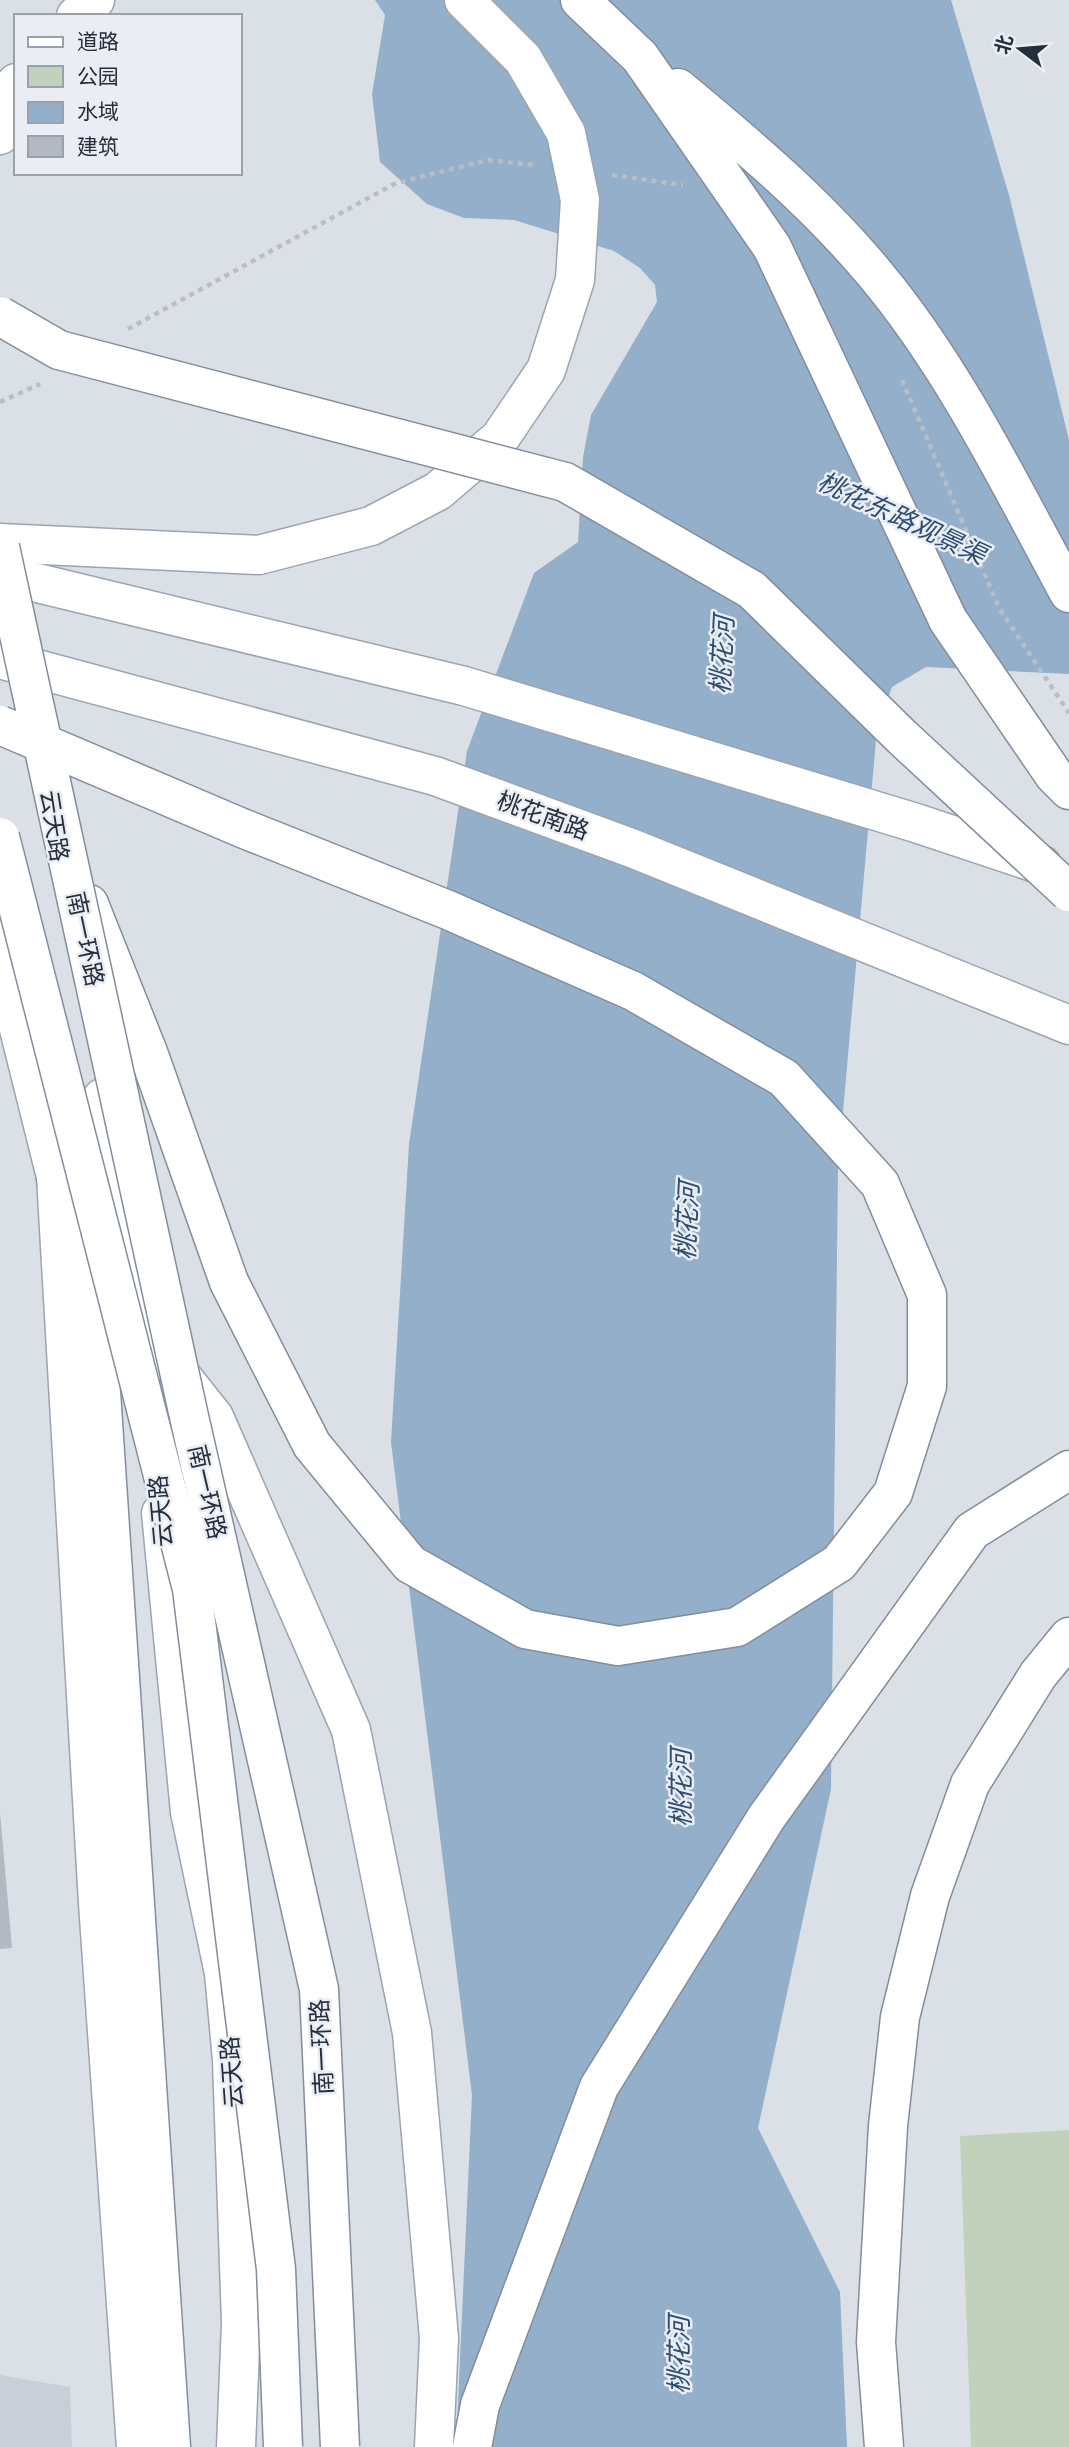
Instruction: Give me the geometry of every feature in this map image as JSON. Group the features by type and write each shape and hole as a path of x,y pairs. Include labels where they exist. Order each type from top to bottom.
{"main road":[{"path":"78,14 95,0"},
{"path":"0,545 259,555 371,526 438,491 500,438 546,370 575,280 580,200 566,133 523,59 464,0"},
{"path":"580,0 640,57 786,177 875,273 902,309 984,436 1069,593"},
{"path":"640,57 772,247 948,620 1061,783"},
{"path":"0,135 14,90"},
{"path":"0,316 59,350 565,482 752,590 902,737 1069,892"},
{"name":"南一环路","path":"0,545 188,1412 319,1989 340,2447"},
{"path":"11,577 464,687 916,823 1069,874"},
{"name":"云天路","path":"11,577 16,663 57,848 144,1327 190,1812 224,1973 232,2060 241,2323 236,2447"},
{"name":"桃花南路","path":"16,663 435,776 634,849 1069,1025"},
{"path":"0,725 633,991 783,1078 880,1184 927,1295 927,1386 892,1493 839,1563 737,1627 618,1646 525,1629 410,1564 312,1445 229,1282 149,1055 64,843"},
{"name":"南一环路","path":"0,837 192,1588 276,2269 283,2447"},
{"path":"0,915 13,1005 57,1177 100,1377 171,2447"},
{"path":"57,1177 99,1903 136,2447"},
{"path":"144,1327 214,1418 351,1730 412,2033 439,2338 434,2447"},
{"path":"472,2447 480,2405 598,2087 766,1818 972,1531 1069,1470"},
{"path":"884,2447 876,2342 888,2126 900,2017 930,1896 970,1784 1038,1675 1069,1637"}],"path":[{"path":"127,330 396,183"},
{"path":"0,402 26,393 48,379"}],"shaded area":[{"path":"0,2375 70,2387 72,2447 0,2447"}],"green space":[{"path":"1069,2130 1069,2447 971,2447 960,2136"}],"water":[{"path":"375,0 951,0 1009,195 1069,440 1069,674 926,667 892,687 877,729 838,1168 831,1789 758,2128 840,2292 847,2447 456,2447 472,2095 391,1442 409,1144 467,751 534,573 578,542 583,457 591,415 657,302 655,285 640,268 614,251 514,220 464,218 427,204 380,162 372,94 385,15"}],"building":[{"path":"0,1812 12,1948 0,1949"}],"water label":[{"name":"桃花东路观景渠","path":"902,518"},
{"name":"桃花河","path":"722,655"},
{"name":"桃花河","path":"687,1221"},
{"name":"桃花河","path":"681,1788"},
{"name":"桃花河","path":"679,2355"}]}
